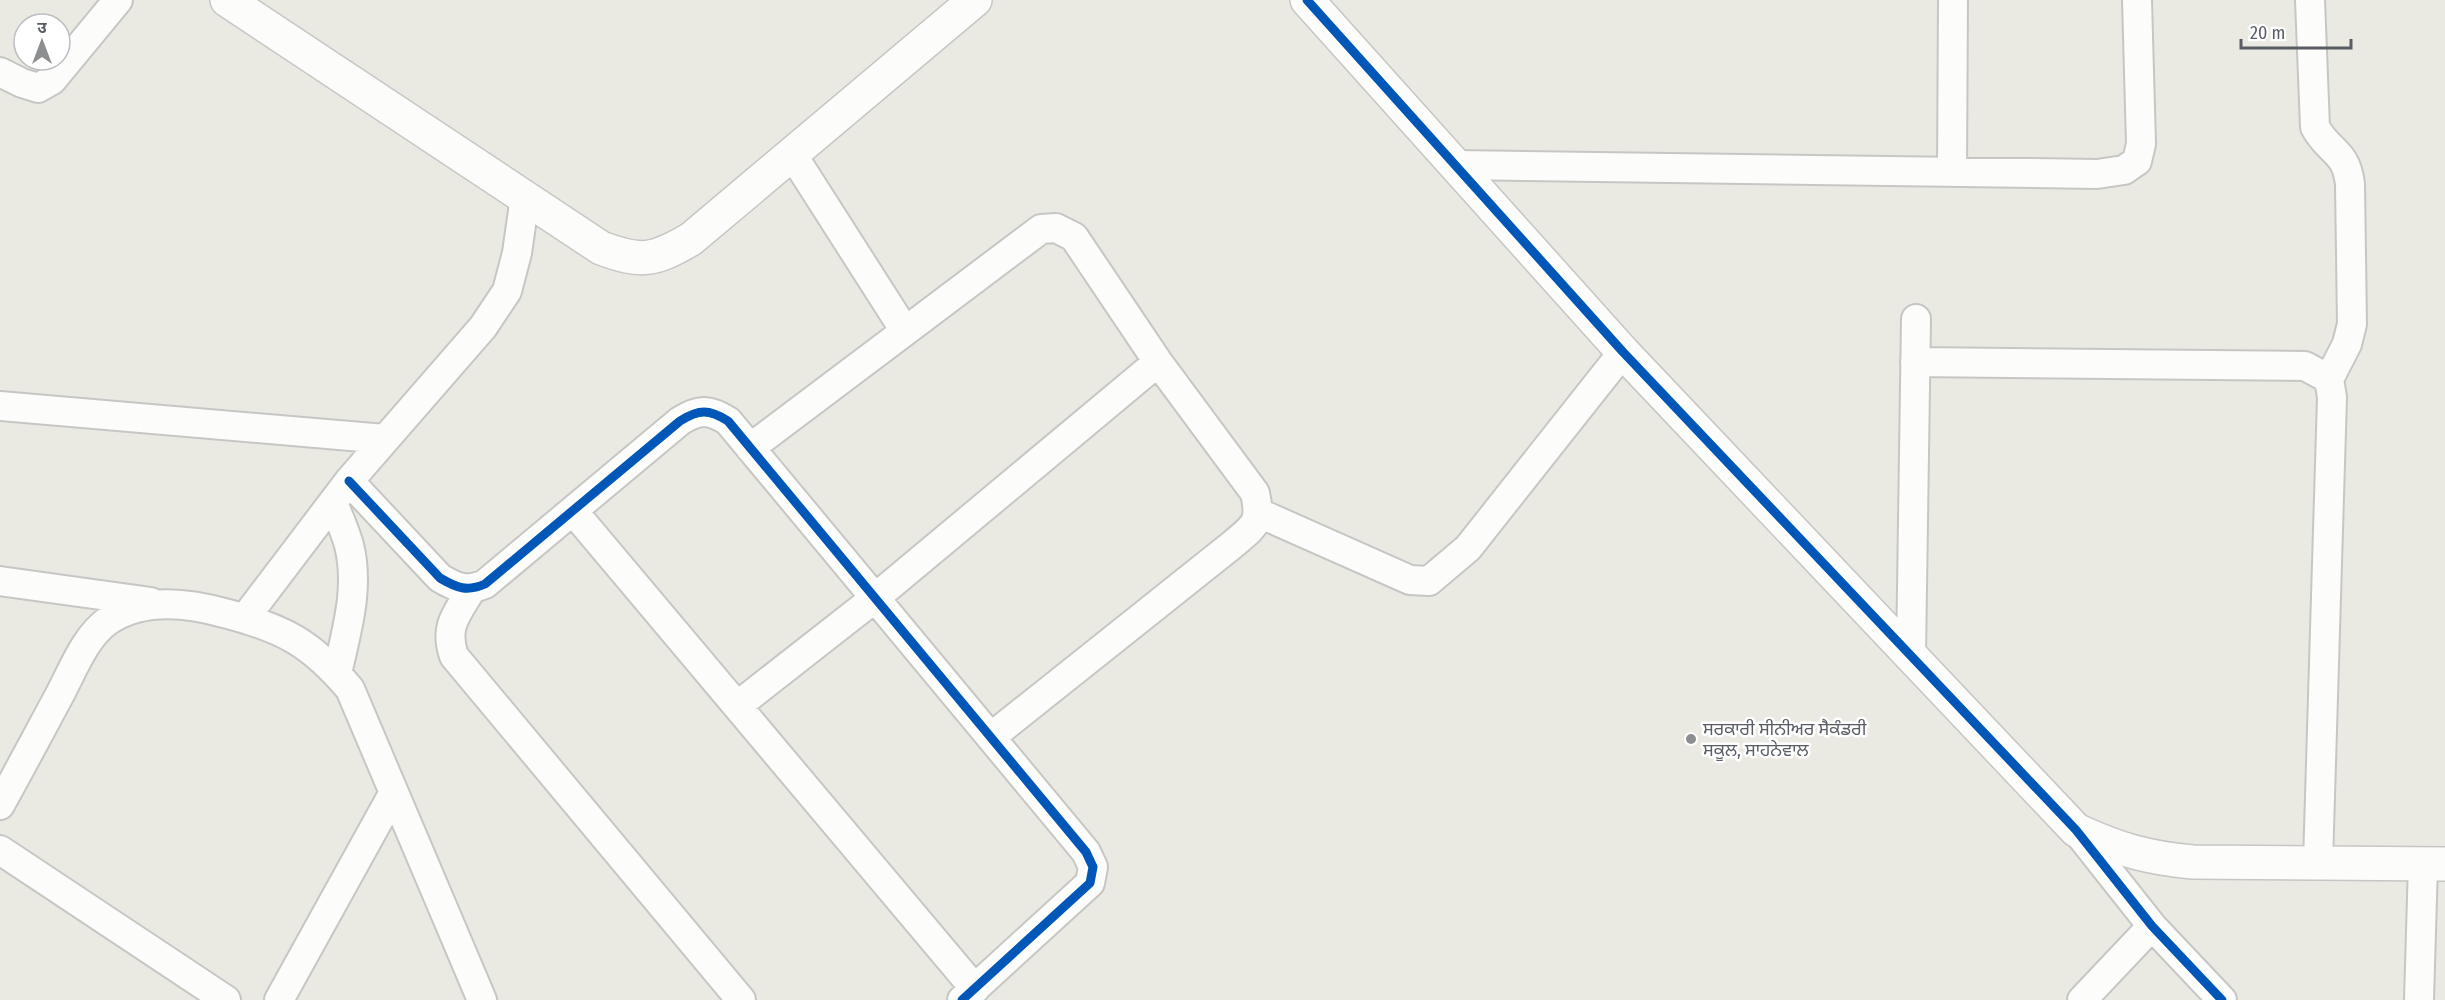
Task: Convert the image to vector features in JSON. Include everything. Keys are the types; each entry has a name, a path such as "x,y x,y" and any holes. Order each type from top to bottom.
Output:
{"street":[{"path":"0,72 38,88 52,80 118,0"},
{"path":"227,0 601,248 630,258 663,255 691,239 975,0"},
{"path":"1307,0 1623,352 2076,830 2151,926 2222,1000"},
{"path":"1952,171 1953,0"},
{"path":"1455,165 2097,174 2124,170 2138,161 2141,127 2137,0"},
{"path":"2310,0 2315,127 2321,138 2348,165 2352,324 2347,344 2329,379 2332,397 2318,863"},
{"path":"792,154 905,332"},
{"path":"245,618 341,491 483,327 507,291 517,253 525,197"},
{"path":"750,448 1041,230 1056,228 1074,237 1158,362 1255,493 1259,513 1254,526 1247,533 991,737"},
{"path":"1911,656 1916,319"},
{"path":"1259,513 1410,579 1429,581 1468,548 1623,352"},
{"path":"737,706 874,598 1158,362"},
{"path":"1915,362 2305,366 2329,379"},
{"path":"0,406 385,439"},
{"path":"341,491 440,578 455,587 471,590 485,584 573,511 696,411 714,412 728,421 1086,852 1093,867 1090,883 968,994 737,706 573,511"},
{"path":"337,674 353,599 349,544 341,491"},
{"path":"0,581 165,604 192,605 245,618 292,636 327,662 350,689 366,723 393,794 482,1000"},
{"path":"471,590 451,624 449,640 454,656 741,1000"},
{"path":"0,805 87,645 107,621 131,609 165,604"},
{"path":"279,1000 393,794"},
{"path":"2076,830 2117,849 2154,859 2434,864 2419,1000"},
{"path":"0,850 226,1000"},
{"path":"2082,1000 2151,926"}],"cycle path":[{"path":"1307,0 1623,352 2076,830 2152,926 2222,1000"},
{"path":"349,481 440,578 457,586 473,588 485,584 680,421 693,414 704,412 715,414 728,421 1086,852 1093,867 1090,883 962,1000"}],"place":[{"name":"ਸਰਕਾਰੀ ਸੀਨੀਅਰ ਸੈਕੰਡਰੀ ਸਕੂਲ, ਸਾਹਨੇਵਾਲ","path":"1691,739"}]}
